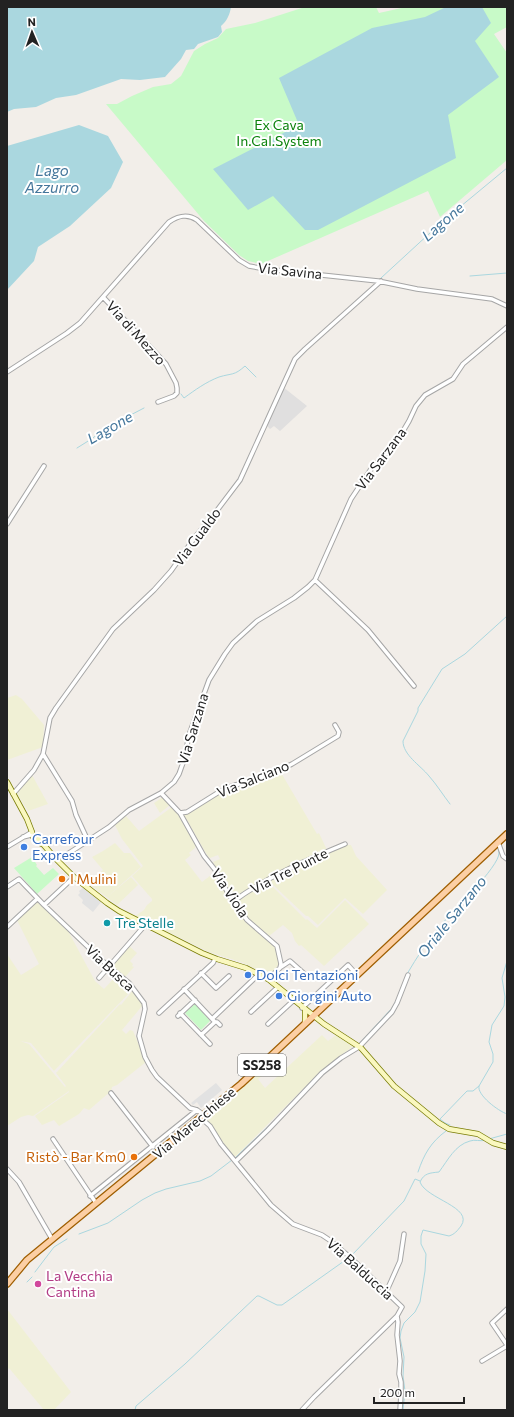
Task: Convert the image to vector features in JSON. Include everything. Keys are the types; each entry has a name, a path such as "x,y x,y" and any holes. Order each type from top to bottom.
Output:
{"main road":[{"path":"7,782 27,819 37,842 47,848 74,877 107,903 215,959 246,968 268,979 324,1024 359,1047 394,1086 439,1123 449,1128 478,1134 493,1143 507,1147"},
{"name":"Via Marecchiese","path":"7,1284 27,1260 241,1084 507,834"},
{"path":"304,1009 306,1024"}],"street":[{"name":"Via Savina","path":"7,372 80,323 169,222 184,216 193,217 197,220 239,260 249,266 381,281 492,299 507,306"},
{"name":"Via Gualdo","path":"13,794 34,770 43,754 50,718 56,708 113,629 154,590 171,571 195,537 240,480 295,359 381,281"},
{"name":"Via di Mezzo","path":"104,297 166,364 176,383 178,388 177,393 174,396 158,402"},
{"name":"Via Sarzana","path":"55,858 69,853 88,841 129,810 161,793 174,782 179,774 184,760 189,735 209,680 229,648 257,621 294,598 308,588 315,580 351,499 371,469 396,443 416,406 429,392 453,379 464,364 507,327"},
{"path":"7,524 44,466"},
{"path":"315,580 368,630 414,686"},
{"name":"Via Salciano","path":"180,812 187,812 219,792 232,786 263,777 292,764 338,736 339,732 335,725"},
{"path":"43,754 72,801 76,815 88,841"},
{"path":"161,793 180,812"},
{"name":"Via Viola","path":"180,812 204,856 216,871 229,895 247,920 277,946 281,958 280,968"},
{"path":"7,847 22,837 33,834"},
{"path":"498,842 503,856 507,859"},
{"name":"Via Tre Punte","path":"234,901 250,889 266,880 345,844"},
{"path":"44,905 74,877"},
{"name":"Via Busca","path":"8,885 19,879 37,899 108,966 129,983 144,1003 145,1013 139,1036 145,1057 152,1070 157,1077 190,1108 197,1110 203,1116"},
{"path":"7,927 37,899"},
{"path":"99,978 146,924"},
{"path":"159,1013 215,959"},
{"path":"268,979 290,961 307,976"},
{"path":"304,1009 348,965 357,975"},
{"path":"201,973 216,988 229,976"},
{"path":"200,1034 259,974"},
{"path":"236,1161 268,1130 307,1087 341,1058 359,1047 392,1012 408,975"},
{"path":"251,1012 278,987"},
{"path":"184,989 213,1020 220,1025"},
{"path":"195,1000 179,1015 210,1044"},
{"path":"268,1024 294,1000"},
{"path":"111,1093 153,1147"},
{"path":"90,1196 153,1147 197,1110"},
{"name":"Via Balduccia","path":"203,1116 221,1144 271,1205 293,1224 322,1235 331,1241 402,1307 397,1316 302,1410"},
{"path":"53,1139 96,1203"},
{"path":"7,1169 19,1182 52,1239"},
{"path":"384,1291 388,1288 400,1261 404,1234"},
{"path":"482,1361 507,1346 492,1323 507,1309"},
{"path":"397,1316 398,1322 396,1335 400,1361 400,1410"}],"shaded area":[{"path":"283,387 307,406 280,431 274,426 270,429 266,425"},
{"path":"83,888 101,902 93,912 82,903 83,900 78,895 80,893 79,891"},
{"path":"216,1083 222,1090 201,1108 197,1102 193,1105 191,1103"}],"green space":[{"name":"Ex Cava In.Cal.System","path":"305,7 376,7 379,13 406,7 507,7 507,27 494,34 507,53 507,160 440,217 428,191 261,264 248,261 239,255 204,221 106,104 117,104 153,87 171,84 181,76 194,51 218,38 226,29 255,23"},
{"path":"16,695 22,699 44,725 43,747 7,760 7,698"},
{"path":"280,771 317,834 319,833 327,850 236,898 233,898 213,862 220,859 218,855 210,858 207,855 184,815 219,793"},
{"path":"32,775 48,804 28,811 17,794"},
{"path":"163,797 170,805 160,813 154,803"},
{"path":"172,807 180,814 196,844 195,848 189,853 191,855 185,860 202,882 215,872 245,920 275,946 277,949 279,963 275,971 267,974 241,962 209,952 135,916 144,910 152,899 132,876 143,866 122,839 115,825 126,816 139,831"},
{"path":"115,843 124,853 130,853 141,867 107,897 131,877 138,885 117,905 88,883 103,870 92,857"},
{"path":"347,845 351,845 356,856 387,890 363,914 345,898 318,925 306,916 269,881"},
{"path":"32,857 37,865 36,866 44,875 53,868 59,874 37,894 14,868"},
{"path":"268,882 306,920 307,919 317,928 345,900 369,924 324,966 301,945 299,946 292,933 283,925 269,936 251,921 242,910 238,902 239,899"},
{"path":"37,902 67,929 95,981 104,989 117,975 133,989 54,1071 31,1043 20,1041 29,1044 65,1087 66,1086 56,1073 120,1004 121,1005 133,990 143,1005 122,1030 126,1034 130,1030 133,1031 146,1062 117,1085 112,1087 111,1091 89,1110 84,1108 79,1114 59,1126 54,1120 42,1125 35,1116 69,1091 33,1116 28,1115 21,1117 7,1126 7,954 21,975 39,964 17,920"},
{"path":"128,945 137,953 130,961 134,967 125,977 111,967"},
{"path":"195,1004 210,1021 201,1030 185,1013"},
{"path":"322,1035 328,1041 336,1035 354,1046 320,1072 236,1156 234,1156 206,1119 206,1115 265,1064 270,1070 258,1079 265,1088"},
{"path":"7,1309 71,1392 54,1410 44,1410 9,1368 7,1371"}],"water":[{"path":"7,7 231,7 228,17 221,26 222,32 218,37 198,44 194,49 186,50 181,59 165,77 140,80 121,79 76,95 56,98 36,107 14,109 7,112"},
{"path":"446,7 482,7 491,23 475,41 499,77 448,115 456,158 318,230 305,230 273,196 248,210 213,169 299,125 279,78 372,28 425,17"},
{"name":"Lago Azzurro","path":"79,125 108,136 123,162 111,188 70,226 38,247 34,261 7,290 7,146"}],"waterway":[{"name":"Lagone","path":"381,278 443,221 507,168"},
{"path":"470,276 507,273"},
{"name":"Lagone","path":"181,394 184,398 210,381 235,373 245,366 256,377"},
{"name":"Lagone","path":"77,448 93,438 102,430 144,408"},
{"name":"Oriale Sarzano","path":"450,804 432,779 406,751 403,741 418,711 418,708 442,669 465,654 507,616"},
{"name":"Oriale Sarzano","path":"407,974 436,931 484,879 497,860 499,853 498,847"},
{"path":"507,961 502,978 505,997 504,1006 492,1025 489,1042 493,1054 493,1062 479,1086 481,1094 499,1110 507,1114"},
{"name":"Oriale Sarzano","path":"401,988 406,977"},
{"name":"Oriale Sarzano","path":"359,1044 392,1008 397,999"},
{"name":"Oriale Sarzano","path":"236,1157 274,1121 316,1077"},
{"path":"450,1125 440,1119 467,1091 473,1091 479,1086"},
{"path":"418,1172 429,1149 446,1131"},
{"path":"489,1139 507,1134"},
{"path":"403,1410 405,1391 403,1376 404,1357 400,1338 404,1323 415,1312 420,1302 426,1254 421,1244 421,1236 423,1230 449,1236 456,1232 461,1226 463,1219 461,1214 455,1208 424,1188 420,1182 425,1175 439,1172 456,1149 460,1146 472,1140 486,1140"},
{"name":"Oriale Sarzano","path":"79,1234 108,1223 155,1193 200,1181 211,1176 232,1160"},
{"path":"352,1255 404,1201 415,1179 420,1181"},
{"name":"Oriale Sarzano","path":"35,1272 54,1247 67,1239"},
{"path":"135,1410 136,1406 185,1364 257,1296 277,1305 282,1305 347,1259"},
{"name":"Oriale Sarzano","path":"27,1282 32,1277"}],"place":[{"name":"Carrefour Express","path":"24,847"},
{"name":"I Mulini","path":"62,879"},
{"name":"Tre Stelle","path":"107,923"},
{"name":"Dolci Tentazioni","path":"248,975"},
{"name":"Giorgini Auto","path":"279,996"},
{"name":"Ristò - Bar Km0","path":"134,1157"},
{"name":"La Vecchia Cantina","path":"38,1284"}]}
